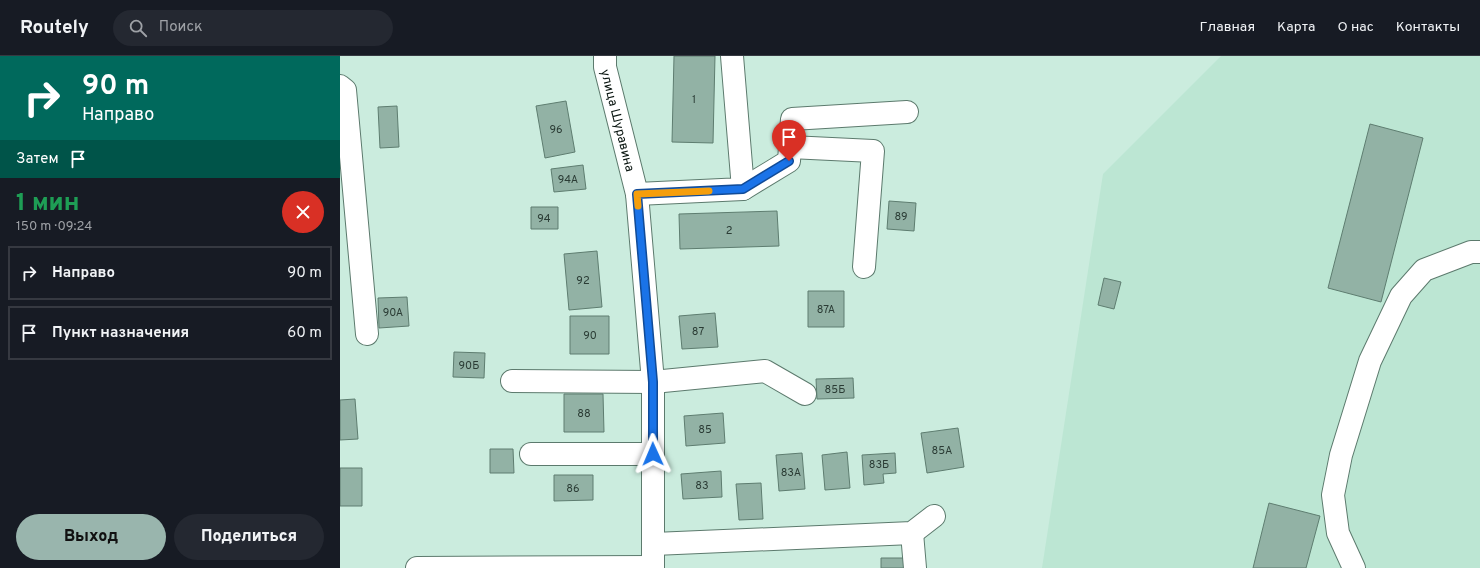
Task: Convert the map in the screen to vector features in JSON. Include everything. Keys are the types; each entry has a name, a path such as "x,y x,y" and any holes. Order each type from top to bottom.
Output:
{"street":[{"name":"улица Шуравина","path":"605,56 605,67 637,194 653,382 653,567"},
{"path":"732,56 743,189"},
{"path":"340,86 345,90 367,334"},
{"path":"637,194 743,189 789,161 792,119 908,112"},
{"path":"790,147 873,151 864,267"},
{"path":"1354,568 1338,533 1333,495 1341,455 1370,361 1401,296 1424,270 1471,252 1480,252"},
{"path":"512,381 653,382 765,371 805,394"},
{"path":"531,454 653,454"},
{"path":"654,544 912,532 934,516"},
{"path":"912,532 915,568"},
{"path":"417,568 653,567"}],"shaded area":[{"path":"1221,56 1480,56 1480,568 1042,568 1103,174"}],"building":[{"path":"674,56 715,56 713,143 672,142"},
{"path":"566,101 575,152 545,158 536,106"},
{"path":"397,106 399,147 380,148 378,107"},
{"path":"1370,124 1423,138 1381,302 1328,288"},
{"path":"583,165 586,189 554,192 551,169"},
{"path":"889,201 916,203 914,231 887,229"},
{"path":"531,207 558,207 558,229 531,229"},
{"path":"777,211 779,246 680,249 679,214"},
{"path":"597,251 602,307 569,310 564,254"},
{"path":"1104,278 1121,282 1114,309 1098,305"},
{"path":"808,291 844,291 844,327 808,327"},
{"path":"407,297 409,326 379,328 378,298"},
{"path":"715,313 718,347 682,349 679,316"},
{"path":"570,316 609,316 609,354 570,354"},
{"path":"454,352 485,353 484,378 453,377"},
{"path":"853,378 854,398 817,399 816,379"},
{"path":"564,394 603,394 604,432 564,432"},
{"path":"355,399 358,439 340,440 340,400"},
{"path":"723,413 725,443 686,446 684,416"},
{"path":"958,428 964,467 927,473 921,433"},
{"path":"490,449 513,449 514,473 490,473"},
{"path":"847,452 850,488 825,490 822,455"},
{"path":"802,453 805,489 779,491 776,455"},
{"path":"895,453 896,473 883,474 884,483 864,485 862,455"},
{"path":"340,468 362,468 362,506 340,506"},
{"path":"721,471 722,497 683,499 681,474"},
{"path":"554,475 593,475 593,500 554,501"},
{"path":"761,483 763,519 739,520 736,484"},
{"path":"1269,503 1320,516 1306,568 1253,568"},
{"path":"881,558 908,558 908,568 881,568"}],"slow traffic":[{"path":"638,206 637,194 709,191"}],"route":[{"path":"653,454 653,382 637,194 743,189 789,161"}]}
